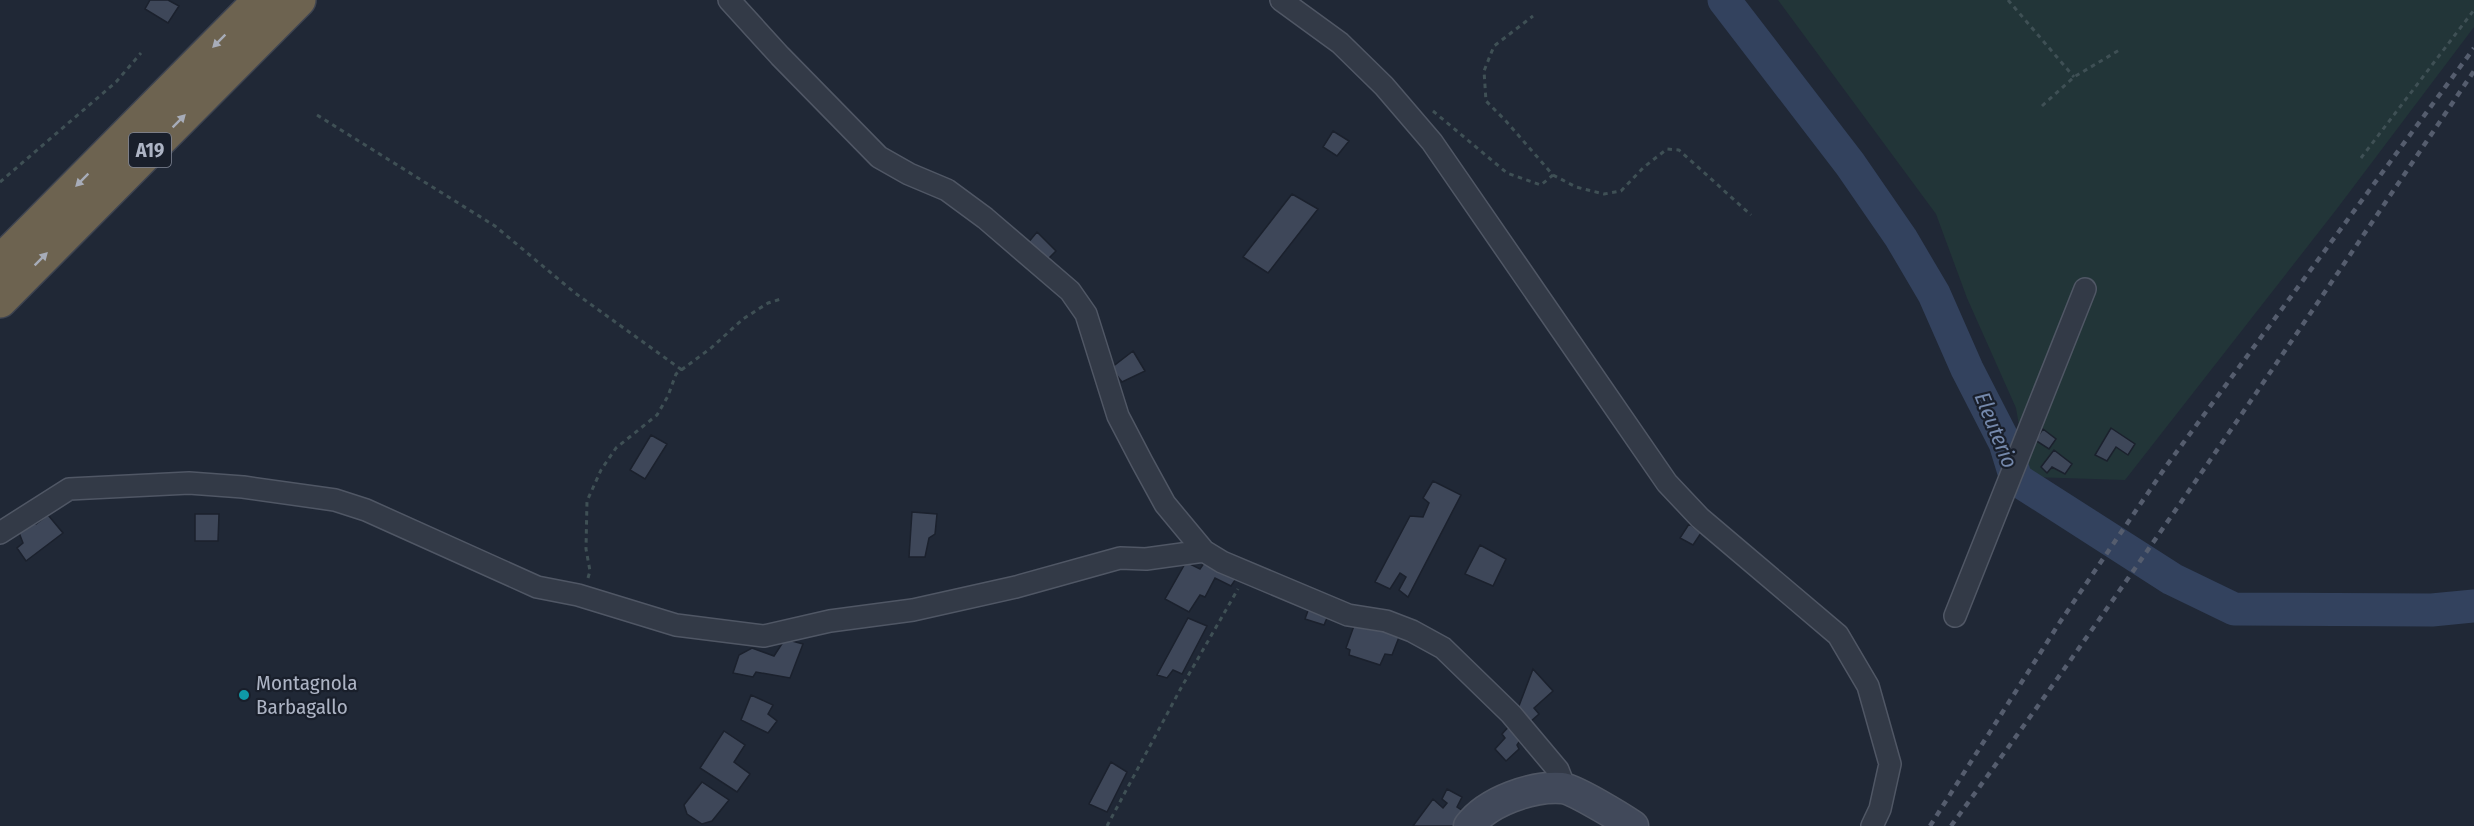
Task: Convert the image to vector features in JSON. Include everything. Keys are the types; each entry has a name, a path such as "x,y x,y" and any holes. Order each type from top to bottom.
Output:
{"highway":[{"name":"A19","path":"0,262 260,0"},
{"name":"A19","path":"0,301 299,0"}],"street":[{"path":"729,0 780,56 879,157 909,174 947,190 985,218 1070,291 1086,314 1118,416 1166,504 1204,551 1348,615 1395,624 1443,648 1511,714 1558,770 1564,788"},
{"path":"1281,0 1340,44 1384,86 1432,141 1667,483 1700,518 1838,635 1868,686 1890,764 1880,809 1872,826"},
{"path":"1955,616 2085,289"},
{"path":"0,533 69,489 189,483 243,487 335,500 410,528 537,587 584,597 676,625 764,636 830,621 913,610 1016,587 1120,558 1146,559 1204,551"},
{"path":"1469,826 1495,804 1533,790 1564,788 1633,826"}],"path":[{"path":"2008,0 2074,77"},
{"path":"2361,158 2474,10"},
{"path":"1533,16 1494,46 1484,71 1486,101 1552,175 1576,187 1604,194 1621,191 1644,166 1667,149 1679,150 1751,214"},
{"path":"2042,106 2074,77 2121,49"},
{"path":"0,182 117,82 141,53"},
{"path":"1430,108 1507,173 1541,185 1552,175"},
{"path":"317,115 495,226 575,294 682,370"},
{"path":"584,597 590,571 586,549 587,501 594,484 616,448 657,415 668,396 676,374 711,348 743,319 768,303 781,299"},
{"path":"1107,826 1180,688 1248,572"}],"green space":[{"path":"1778,0 2474,0 2474,27 2336,210 2125,480 2028,477 2016,408 1967,298 1936,214"}],"building":[{"path":"150,0 168,0 179,6 168,23 145,9"},
{"path":"1333,131 1349,141 1337,156 1323,147"},
{"path":"1292,194 1318,209 1268,273 1243,257"},
{"path":"1037,232 1056,251 1044,263 1027,244"},
{"path":"1133,351 1145,371 1122,382 1111,368"},
{"path":"2111,428 2135,444 2128,455 2116,447 2107,461 2095,455"},
{"path":"2043,429 2056,439 2049,449 2035,440"},
{"path":"651,435 667,444 645,479 630,470"},
{"path":"2054,450 2072,464 2065,474 2052,467 2047,473 2041,467"},
{"path":"1433,481 1461,495 1408,597 1399,590 1406,577 1400,573 1390,589 1375,582 1410,516 1423,517 1429,503 1423,498"},
{"path":"912,512 937,514 935,534 929,538 925,557 909,557"},
{"path":"195,514 219,514 218,541 195,541"},
{"path":"48,515 63,533 26,561 17,548 23,543 18,530 31,518 36,524"},
{"path":"1689,524 1701,533 1693,545 1680,538"},
{"path":"1480,545 1506,559 1493,586 1465,574"},
{"path":"1186,562 1200,569 1204,563 1240,573 1231,586 1215,578 1205,597 1200,595 1189,612 1165,599"},
{"path":"1311,602 1330,611 1324,625 1305,619"},
{"path":"1188,618 1207,626 1182,674 1173,670 1167,678 1157,675"},
{"path":"1355,623 1401,632 1392,655 1385,654 1380,665 1349,655 1350,650 1346,648"},
{"path":"785,639 803,644 790,678 756,672 753,677 733,673 739,655 752,648 774,656"},
{"path":"1533,669 1553,691 1534,708 1539,714 1530,722 1517,711"},
{"path":"751,695 773,705 768,714 777,721 768,733 741,720"},
{"path":"1511,724 1523,736 1517,745 1519,749 1506,761 1495,749 1505,738 1502,734"},
{"path":"724,731 745,745 734,762 750,774 737,792 700,768"},
{"path":"1111,762 1127,772 1107,812 1089,804"},
{"path":"702,782 729,800 712,821 702,824 687,814 684,805"},
{"path":"1447,789 1462,797 1457,807 1466,813 1457,826 1413,826 1433,799 1443,808 1447,803 1442,799"}],"waterway":[{"name":"Eleuterio","path":"1724,0 1850,164 1901,238 1934,294 1967,369 2005,443 2016,479 2172,579 2234,609 2432,610 2474,606"}],"railway":[{"path":"1930,826 2060,622 2167,465 2474,48"},
{"path":"1951,826 2151,546 2474,71"}],"place":[{"name":"Montagnola Barbagallo","path":"244,695"}]}
